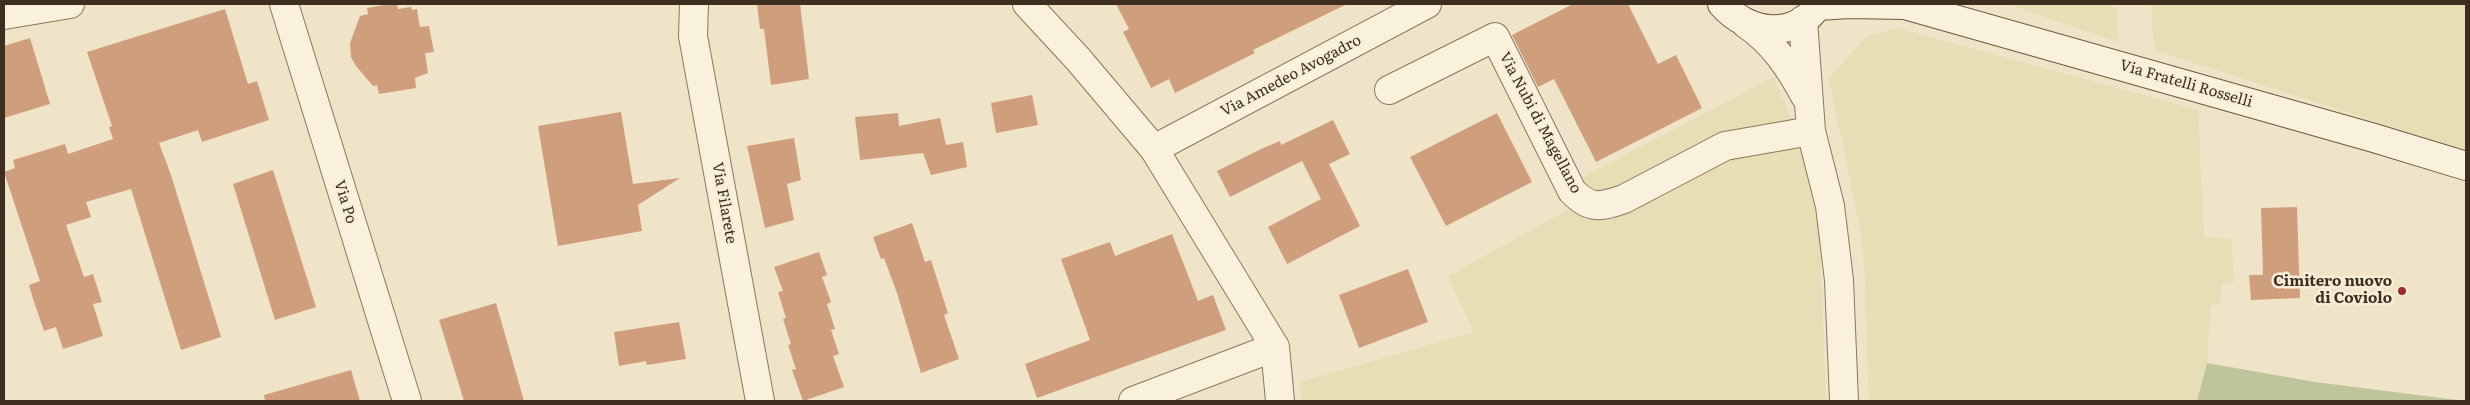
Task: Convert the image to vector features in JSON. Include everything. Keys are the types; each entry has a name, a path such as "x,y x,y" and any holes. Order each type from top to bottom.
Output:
{"street":[{"path":"4,15 70,4"},
{"name":"Via Po","path":"284,4 406,401"},
{"name":"Via Filarete","path":"694,4 693,36 760,401"},
{"path":"1027,4 1078,59 1154,149 1275,347 1280,401"},
{"name":"Via Amedeo Avogadro","path":"1154,149 1427,4"},
{"name":"Via Fratelli Rosselli","path":"1722,4 1732,15 1746,24 1760,29 1775,30 1790,27 1813,10 1850,4 1904,4 2466,166"},
{"path":"1813,10 1811,131 1830,206 1839,280 1844,401"},
{"path":"1746,24 1762,35 1789,66 1810,104"},
{"name":"Via Nubi di Magellano","path":"1389,90 1495,37 1572,191 1582,202 1593,206 1609,205 1624,199 1725,146 1811,131"},
{"path":"1133,401 1275,347"}],"shaded area":[{"path":"2008,4 2104,4 2117,8 2118,42"},
{"path":"2151,4 2466,4 2466,151 2154,50"},
{"path":"1897,28 2198,110 2204,237 2232,239 2234,282 2221,284 2220,304 2211,305 2207,363 2197,401 1869,401 1865,277 1861,235 1829,78 1866,37"},
{"path":"1774,77 1797,134 1819,215 1826,401 1302,401 1300,382 1474,332 1448,276 1582,202 1569,184"}],"green space":[{"path":"2207,363 2315,382 2465,401 2197,401"}],"building":[{"path":"397,4 398,9 411,7 412,10 417,9 420,27 429,26 434,52 425,53 428,73 415,78 416,88 379,94 377,85 373,86 356,66 351,57 350,43 360,16 368,14 367,8"},
{"path":"757,4 800,4 809,79 771,85 764,29 760,29"},
{"path":"1116,4 1347,4 1253,50 1255,53 1175,93 1169,79 1151,88 1123,32 1129,29"},
{"path":"1573,4 1628,4 1658,64 1676,55 1702,108 1596,162 1554,79 1538,87 1512,35"},
{"path":"225,9 248,84 257,81 269,120 202,142 198,130 159,143 171,175 221,337 181,350 131,189 86,202 91,217 66,225 84,277 93,274 102,302 93,304 103,336 63,349 56,327 44,331 33,299 29,285 40,281 4,172 15,168 13,160 65,144 68,154 113,139 109,127 112,126 87,52"},
{"path":"30,38 50,104 4,118 4,46"},
{"path":"1032,95 1038,125 996,133 991,103"},
{"path":"621,112 633,184 680,178 638,205 642,231 558,246 538,126"},
{"path":"898,113 899,126 940,118 946,145 963,142 967,167 931,175 923,153 860,160 855,117"},
{"path":"1497,113 1532,182 1446,226 1410,157"},
{"path":"1333,120 1350,154 1329,164 1360,226 1287,264 1268,227 1321,199 1302,161 1230,197 1217,171 1263,148 1280,141 1281,145"},
{"path":"794,138 801,180 787,184 794,220 765,228 747,146"},
{"path":"273,170 316,307 275,320 233,184"},
{"path":"2297,207 2300,298 2251,300 2249,275 2263,275 2261,208"},
{"path":"912,223 925,262 931,260 948,313 944,315 959,359 921,373 897,293 884,258 881,259 873,237"},
{"path":"1172,234 1198,301 1213,295 1226,330 1037,398 1025,364 1090,340 1061,259 1110,242 1115,256"},
{"path":"819,252 827,275 822,277 831,302 827,304 835,329 831,330 839,354 833,356 844,387 803,401 792,370 796,369 788,345 791,344 783,319 786,318 778,292 783,291 774,267"},
{"path":"1408,269 1428,322 1359,348 1339,295"},
{"path":"496,303 524,401 464,401 439,320"},
{"path":"679,322 686,359 647,365 646,361 619,366 614,332"},
{"path":"351,370 360,401 265,401 264,395"}],"place":[{"name":"Cimitero nuovo di Coviolo","path":"2402,291"}]}
